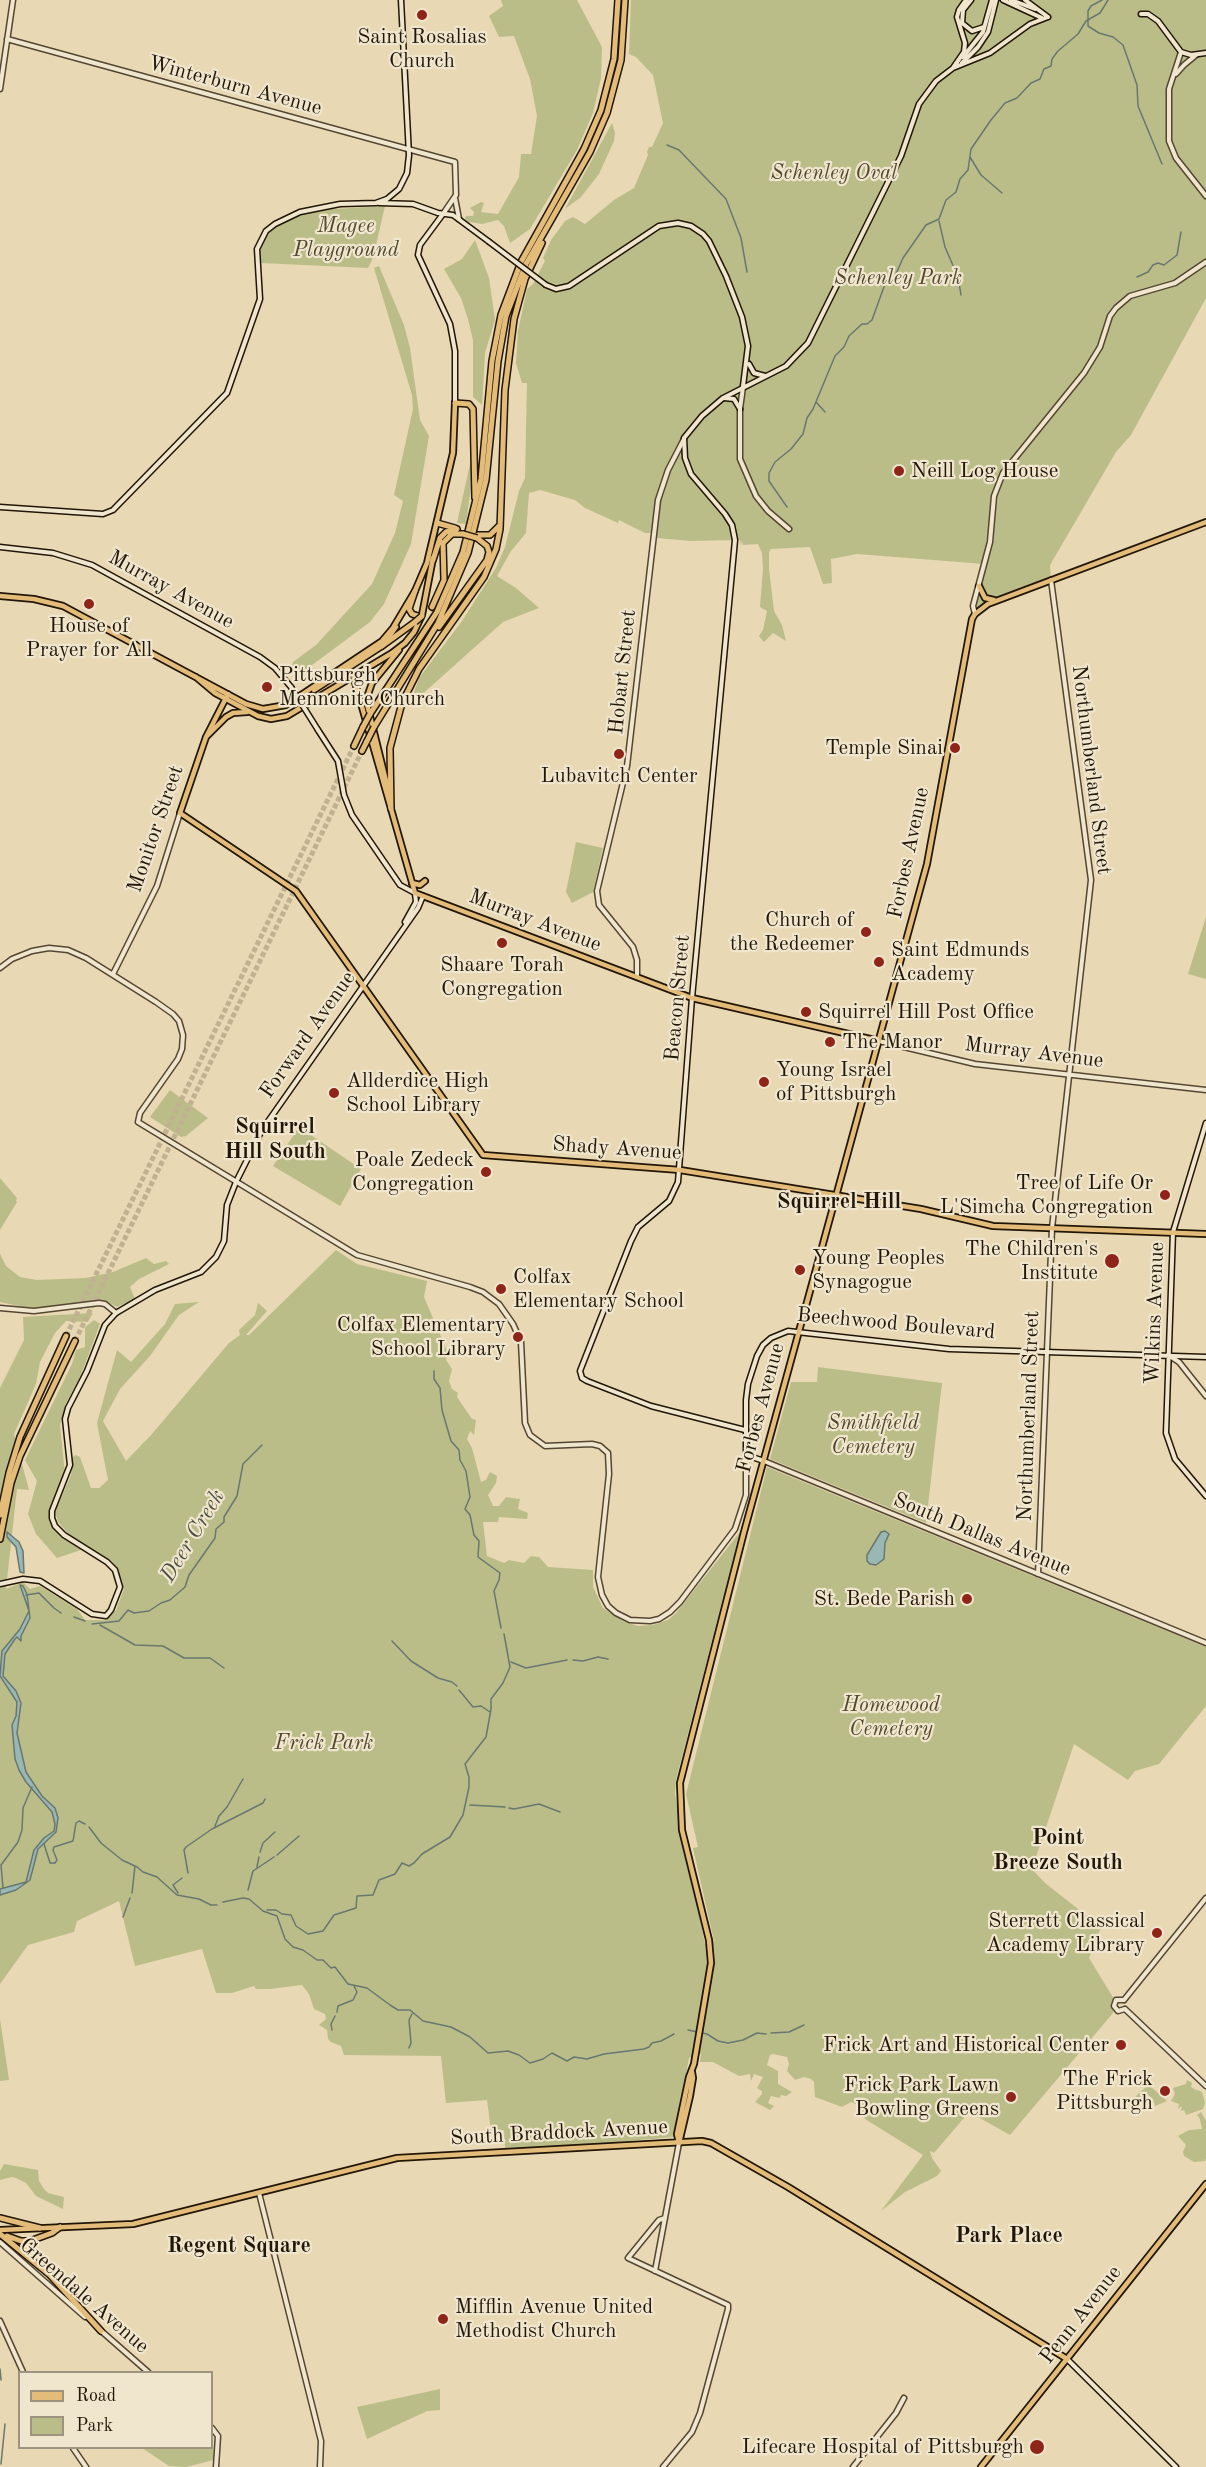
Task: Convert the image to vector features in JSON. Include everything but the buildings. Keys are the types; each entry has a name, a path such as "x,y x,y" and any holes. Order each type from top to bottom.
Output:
{"highway":[{"path":"426,645 459,577 479,517 488,467 499,352 509,307 526,264 594,142 610,103 619,71 618,0"},
{"path":"354,746 370,714 433,618 454,575 473,516 482,466 493,352 504,305 521,262 589,139 607,90 620,38 625,0"},
{"path":"392,809 390,755 393,733 402,703 419,669 487,572 496,549 500,521 505,390 516,311 528,271 564,197"},
{"path":"456,403 469,404 473,412 473,516"},
{"path":"437,523 477,536 492,534 500,521"},
{"path":"433,560 440,538 446,532 457,529"},
{"path":"432,607 444,580 443,543 452,534 464,532"},
{"path":"362,751 374,727 426,645 488,560 488,548 477,536"},
{"path":"382,646 432,607 454,575"},
{"path":"415,591 409,609 418,618"},
{"path":"0,1539 12,1461 23,1427 66,1336"},
{"path":"0,1515 23,1447 75,1341"},
{"path":"0,2218 40,2228"},
{"path":"1,2234 17,2240 30,2241 52,2233 60,2227"},
{"path":"1,2234 58,2284 101,2331"}],"main road":[{"path":"296,700 379,643 390,631 415,591 427,563 455,443 456,403"},
{"path":"975,614 996,601 1206,522"},
{"path":"392,809 366,700 372,683 405,643 422,615 433,560 437,523"},
{"path":"979,585 985,598 996,601"},
{"path":"0,596 34,599 63,606 195,676 250,712 267,719 284,717 388,656 405,643"},
{"path":"214,693 263,709 280,707 296,700 382,646 393,634 402,611"},
{"name":"Forbes Avenue","path":"679,2143 693,2078 692,2072 707,1992 711,1952 682,1830 680,1783 764,1461 927,864 970,626 975,614"},
{"path":"351,667 415,893"},
{"path":"195,676 221,702 219,712 226,717"},
{"name":"Monitor Street","path":"180,813 206,737 227,696"},
{"path":"206,737 233,713 250,712"},
{"name":"Shady Avenue","path":"180,813 296,891 483,1155 680,1170 921,1209 993,1226 1206,1234"},
{"path":"412,883 419,885 425,881"},
{"name":"Murray Avenue","path":"415,893 422,899 692,998 879,1041"},
{"name":"Forbes Avenue","path":"679,2143 677,2134 692,2072"},
{"path":"682,2134 695,2142"},
{"name":"South Braddock Avenue","path":"1,2234 40,2228 133,2224 397,2158 711,2143 788,2187 1067,2359"},
{"name":"Penn Avenue","path":"981,2467 1206,2184"}],"street":[{"path":"0,89 13,0"},
{"path":"376,203 387,199 399,189 407,173 408,149 401,0"},
{"path":"958,64 965,48 958,14 966,0"},
{"path":"971,0 963,10 962,23 968,29 975,31 986,24"},
{"path":"1003,0 1043,18"},
{"path":"1011,0 1035,9"},
{"path":"958,64 990,53 1030,24 1048,17 1025,0"},
{"path":"958,64 973,53 983,39 990,24 994,2"},
{"path":"958,64 976,43 994,2"},
{"path":"1030,24 1035,9"},
{"path":"1141,14 1153,16 1181,52 1191,55 1206,53"},
{"name":"Winterburn Avenue","path":"7,39 455,162 455,197"},
{"path":"1181,52 1172,80 1168,103 1170,146 1176,158 1206,196"},
{"path":"1172,80 1184,64 1198,54"},
{"name":"Hobart Street","path":"637,978 637,960 633,946 600,905 597,891 627,765 658,500 668,470 684,438 702,416 723,398 743,386 786,366 808,344 901,156 919,104 936,81 958,64"},
{"path":"399,189 400,199"},
{"path":"455,197 420,245 418,255 452,330 455,351 456,403"},
{"path":"455,197 459,219"},
{"path":"0,507 103,514 113,510 226,393 260,299 257,249 266,231 286,218 317,207 400,199 459,219 546,285 559,289 581,278 659,226 674,223 687,224 706,238 726,275 745,327 747,360 740,409 740,459 746,477 762,504 789,530"},
{"path":"975,614 973,606 990,542 994,496 1000,478 1021,449 1084,374 1101,347 1110,316 1116,308 1130,296 1175,283 1206,262"},
{"path":"747,360 753,371 768,376"},
{"path":"723,398 734,399 740,409"},
{"name":"Beacon Street","path":"684,438 685,458 691,474 726,513 732,525 735,540 692,998 680,1170 674,1195 638,1227 631,1241 581,1367 580,1375 587,1381 651,1406 745,1430"},
{"name":"Murray Avenue","path":"0,547 66,555 92,565 260,657 275,668 291,687 338,761 352,815 400,885 415,893"},
{"name":"Northumberland Street","path":"1038,1574 1052,1228 1092,880 1051,580"},
{"name":"Monitor Street","path":"113,974 157,886 180,813"},
{"path":"415,893 416,902"},
{"name":"Forward Avenue","path":"403,926 416,902 422,899"},
{"name":"Forward Avenue","path":"0,1584 22,1580 40,1581 100,1617 106,1616 116,1602 120,1587 118,1574 107,1562 64,1535 55,1526 51,1515 70,1465 65,1419 68,1408 87,1371 105,1325 116,1313 155,1290 194,1275 210,1265 222,1249 227,1205 262,1130 422,899"},
{"name":"Beechwood Boulevard","path":"0,968 12,958 25,952 54,948 79,954 173,1014 179,1021 183,1035 181,1053 140,1113 138,1122 357,1255 470,1287 483,1292 499,1304 513,1324 521,1342 525,1423 530,1435 546,1446 592,1444 600,1446 608,1453 609,1474 598,1577 602,1595 608,1606 630,1620 650,1621 659,1619 670,1612 735,1528 746,1495 746,1400 757,1356 771,1338 788,1331 799,1331 950,1349 1206,1357"},
{"name":"Murray Avenue","path":"879,1041 975,1064 1206,1090"},
{"name":"Wilkins Avenue","path":"1206,1123 1173,1232 1166,1437 1175,1460 1206,1496"},
{"path":"0,1308 33,1311 99,1303 105,1304 116,1313"},
{"path":"1168,1355 1179,1362 1206,1396"},
{"name":"South Dallas Avenue","path":"746,1455 1206,1643"},
{"path":"1124,2000 1206,1898"},
{"path":"1124,2000 1116,2000 1114,2006 1118,2011 1125,2009"},
{"path":"1124,2000 1125,2009"},
{"path":"1125,2009 1206,2086"},
{"name":"Forbes Avenue","path":"656,2271 679,2143"},
{"path":"259,2193 321,2441 320,2467"},
{"path":"663,2467 692,2432 700,2413 728,2305 627,2258 659,2220 665,2218"},
{"name":"Greendale Avenue","path":"0,2242 146,2371"},
{"path":"1,2324 22,2371"},
{"path":"1067,2359 1176,2467"},
{"path":"853,2467 896,2413 904,2398"},
{"path":"213,2430 218,2438 216,2467"},
{"path":"74,2449 86,2467"}],"green space":[{"path":"501,0 577,0 602,47 601,78 593,113 577,150 530,229 510,243 504,226 498,220 482,224 464,221 466,216 473,216 474,212 470,208 481,202 484,203 481,212 498,214 519,177 521,154 531,154 537,116 530,79 514,36 499,37 489,16 503,6"},
{"name":"Schenley Park","path":"631,0 1206,0 1206,298 1131,435 1116,452 1050,565 1051,580 988,604 975,614 973,608 984,564 857,554 831,559 832,583 823,584 810,547 771,549 769,569 774,611 782,625 786,641 773,633 764,642 759,636 763,630 767,611 760,607 763,569 762,553 758,544 743,545 742,541 741,546 740,540 691,541 657,538 656,533 645,533 619,520 618,523 585,508 575,500 540,490 529,493 526,533 511,551 497,576 516,588 539,608 503,622 409,706 419,678 462,621 496,568 505,547 519,491 525,478 527,383 522,383 516,363 518,331 527,289 533,284 545,261 543,258 551,240 565,221 573,217 585,224 614,200 634,188 648,155 649,147 652,147 663,123 653,75 636,57 629,54"},
{"path":"612,123 615,133 614,141 599,174 581,197 565,209"},
{"name":"Magee Playground","path":"385,206 373,258 368,268 261,263 259,256 262,241 271,230 298,215 317,210"},
{"path":"475,240 489,278 495,320 485,353 482,405 473,397 473,340 468,319 461,298 444,269 462,259"},
{"path":"379,266 404,325 410,348 420,420 429,436 411,544 384,604 370,622 296,677 291,671 293,662 316,645 372,584 395,533 403,501 394,495 413,409 412,395 374,268"},
{"path":"470,452 473,472 466,524 457,523 470,464"},
{"path":"576,842 603,848 593,892 572,903 566,892"},
{"path":"1206,917 1206,979 1188,974"},
{"path":"170,1090 208,1118 186,1136 181,1137 150,1117"},
{"path":"299,1127 361,1169 340,1206 273,1166"},
{"path":"0,1178 17,1198 17,1202 0,1230"},
{"name":"Frick Park","path":"336,1250 357,1264 427,1281 424,1297 448,1353 446,1360 452,1369 449,1381 472,1419 476,1420 474,1435 470,1431 467,1439 472,1448 481,1482 486,1480 490,1472 497,1476 496,1483 488,1495 493,1506 499,1506 506,1497 520,1499 518,1509 528,1513 527,1519 499,1517 498,1522 483,1522 487,1556 504,1563 509,1560 524,1563 531,1556 539,1557 548,1567 593,1570 593,1587 603,1608 625,1622 638,1626 653,1625 668,1620 676,1613 740,1532 676,1780 675,1794 705,1944 714,1941 693,1848 698,1847 686,1794 767,1467 1206,1647 1206,1706 1159,1764 1135,1771 1128,1780 1074,1744 1032,1869 1045,1883 1101,1927 1089,1958 1114,1999 1113,2013 1010,2135 969,2112 934,2153 930,2151 941,2171 937,2176 905,2192 881,2211 923,2155 865,2119 858,2105 851,2102 842,2107 815,2097 814,2082 811,2079 804,2077 795,2080 787,2071 789,2064 787,2057 770,2055 767,2065 778,2071 778,2084 792,2092 786,2096 781,2095 780,2098 771,2096 768,2103 774,2106 770,2110 755,2102 762,2094 762,2091 757,2088 763,2077 754,2074 751,2081 750,2074 739,2076 713,2062 700,2062 701,2054 689,2058 674,2137 505,2148 504,2130 491,2131 487,2100 446,2103 441,2056 344,2055 341,2046 331,2042 328,2039 327,2030 319,2025 326,2019 325,2014 314,2009 309,1994 302,1985 270,1989 256,1989 254,1986 232,1993 216,1993 202,1949 135,1966 119,1901 77,1921 74,1932 28,1945 0,1984 0,1388 24,1340 23,1317 93,1313 88,1322 66,1321 55,1333 40,1362 36,1384 14,1434 29,1490 17,1489 6,1589 23,1582 30,1589 40,1586 77,1609 85,1620 106,1620 116,1610 124,1589 118,1569 112,1561 74,1540 58,1522 55,1512 71,1475 73,1457 76,1455 80,1457 91,1488 99,1488 108,1480 97,1423 117,1350 131,1362 165,1324 175,1304 199,1302 179,1315 150,1356 120,1389 103,1421 126,1461 152,1434 229,1343 240,1335 239,1330 255,1315 258,1303 267,1311 246,1335 249,1335"},
{"path":"0,1254 6,1266 20,1277 37,1280 86,1278 113,1272 146,1258 154,1264 166,1261 169,1264 139,1279 130,1287 135,1299 117,1307 108,1302 88,1301 33,1309 0,1302"},
{"path":"94,1320 100,1324 81,1375 66,1403 60,1425 65,1474 49,1512 52,1527 64,1539 81,1550 57,1558 36,1534 28,1514 37,1481 25,1460 72,1364 76,1350 85,1347 85,1327"},
{"name":"Smithfield Cemetery","path":"818,1367 942,1383 926,1523 770,1459 791,1382 817,1382"},
{"path":"0,2019 9,2080 0,2081"},
{"path":"1187,2080 1192,2083 1191,2087 1202,2092 1205,2103 1203,2109 1186,2115 1184,2110 1181,2111 1182,2106 1178,2109 1179,2104 1171,2101 1175,2094 1173,2088 1186,2084"},
{"path":"1147,2086 1167,2101 1155,2106 1153,2099 1147,2094 1141,2100 1145,2108 1135,2097"},
{"path":"1201,2112 1206,2121 1206,2158 1205,2161 1194,2162 1184,2156 1186,2145 1178,2136 1189,2130 1202,2129 1197,2115"},
{"path":"4,2164 38,2170 39,2181 44,2189 48,2193 64,2197 63,2209 36,2196 26,2183 16,2178 0,2180 0,2171"},
{"path":"440,2389 440,2410 427,2411 367,2439 357,2407"},
{"path":"144,2449 214,2450 214,2460 186,2467 169,2466"}],"water":[{"path":"885,1531 889,1534 885,1543 884,1559 876,1565 870,1564 867,1561 867,1555 881,1532"},
{"path":"7,1532 19,1542 23,1551 24,1573 20,1572 16,1547 7,1537"},
{"path":"20,1585 27,1594 30,1618 21,1636 21,1641 17,1637 5,1654 3,1676 16,1691 21,1703 17,1733 26,1772 42,1796 55,1808 58,1818 56,1832 38,1849 30,1880 16,1890 0,1895 0,1889 26,1882 34,1850 44,1838 54,1831 55,1824 52,1812 26,1782 19,1770 15,1759 12,1725 16,1716 17,1702 0,1676 2,1651 20,1629 29,1611"}],"waterway":[{"path":"1102,0 1091,6 1088,11 1088,26 1099,33 1113,37 1123,45 1137,85 1138,106 1162,164"},
{"path":"787,507 769,481 769,473 775,462 791,449 803,434 807,418 835,356 844,347 849,336 862,324 867,324 872,320 885,284 895,276 903,258 926,225 939,219 946,200 956,192 960,179 968,170 971,149 991,120 1005,103 1017,98 1031,83 1040,79 1044,69 1051,66 1052,59 1058,51 1078,34 1086,21 1100,13 1108,0"},
{"path":"667,145 679,150 726,199 741,238 747,272"},
{"path":"970,157 981,175 1002,193"},
{"path":"939,221 945,247 958,277 961,295"},
{"path":"1137,277 1148,272 1153,265 1158,263 1164,265 1177,255 1181,232"},
{"path":"816,402 825,412"},
{"path":"434,1371 434,1379 440,1388 442,1410 451,1441 459,1450 460,1460 466,1471 470,1497 465,1509 470,1515 474,1535 479,1541 478,1557 500,1573 494,1591 501,1628"},
{"name":"Deer Creek","path":"92,1624 119,1621 128,1610 134,1613 149,1611 170,1600 185,1587 189,1575 215,1538 216,1529 224,1522 224,1517 237,1496 243,1464 262,1445"},
{"name":"Deer Creek","path":"26,1595 39,1593 61,1613"},
{"name":"Deer Creek","path":"74,1617 85,1621"},
{"path":"100,1625 135,1645 163,1646 184,1658 210,1658 224,1668"},
{"path":"267,1910 276,1910 282,1914 291,1915 296,1926 308,1934 323,1931 334,1915 356,1908 357,1896 373,1895 379,1880 395,1874 402,1863 409,1866 414,1863 422,1854 450,1837 463,1815 469,1787 465,1764 486,1737 491,1699 503,1683 510,1667 504,1634"},
{"path":"392,1641 411,1661 438,1678 457,1686"},
{"path":"573,1660 583,1661 598,1657 608,1659"},
{"path":"511,1662 526,1668 567,1660"},
{"path":"459,1690 473,1707 481,1706 490,1712"},
{"path":"215,1826 243,1779"},
{"path":"3,1888 1,1865 18,1842 22,1830 23,1808 32,1787"},
{"path":"188,1873 184,1850 186,1847 212,1829 263,1803 265,1799"},
{"path":"509,1808 539,1804 560,1812"},
{"path":"470,1805 505,1807"},
{"path":"44,1844 50,1863 55,1863 57,1860 54,1847 73,1841 76,1823 79,1821 85,1824"},
{"path":"89,1827 101,1843 122,1860 157,1877 177,1895 217,1905"},
{"path":"260,1852 263,1843 275,1832"},
{"path":"277,1855 299,1836"},
{"path":"257,1867 259,1857"},
{"path":"248,1890 253,1871 274,1857"},
{"path":"132,1893 135,1866"},
{"path":"178,1893 173,1885 182,1878"},
{"path":"123,1917 130,1898"},
{"path":"223,1902 249,1899 263,1911 277,1916 285,1939 293,1947 303,1950 317,1960 323,1960 331,1968 335,1967 348,1984 367,1988 398,2010 410,2010 423,2021 451,2027 470,2037 488,2053 508,2051 530,2063 552,2053 567,2061 574,2057 587,2059 604,2054 644,2049 674,2034"},
{"path":"337,2012 338,2006 353,2000 357,1992 354,1986"},
{"path":"409,2048 411,2043 409,2020 412,2014"},
{"path":"332,2030 331,2024 335,2016"},
{"path":"771,2033 789,2032 804,2025"},
{"path":"688,2030 707,2034 718,2041 728,2043 743,2040 757,2033 766,2034"},
{"path":"0,2369 1,2380"},
{"path":"1,2464 5,2424"}],"tunnel":[{"path":"66,1336 354,746"},
{"path":"75,1341 362,751"}],"place":[{"name":"Saint Rosalias Church","path":"422,15"},
{"name":"Neill Log House","path":"899,471"},
{"name":"House of Prayer for All","path":"89,604"},
{"name":"Pittsburgh Mennonite Church","path":"267,687"},
{"name":"Temple Sinai","path":"955,748"},
{"name":"Lubavitch Center","path":"619,754"},
{"name":"Church of the Redeemer","path":"866,932"},
{"name":"Shaare Torah Congregation","path":"502,943"},
{"name":"Saint Edmunds Academy","path":"879,962"},
{"name":"Squirrel Hill Post Office","path":"806,1012"},
{"name":"The Manor","path":"830,1042"},
{"name":"Young Israel of Pittsburgh","path":"764,1082"},
{"name":"Allderdice High School Library","path":"334,1093"},
{"name":"Poale Zedeck Congregation","path":"486,1172"},
{"name":"Tree of Life Or L'Simcha Congregation","path":"1165,1195"},
{"name":"The Children's Institute","path":"1112,1261"},
{"name":"Young Peoples Synagogue","path":"800,1270"},
{"name":"Colfax Elementary School","path":"501,1289"},
{"name":"Colfax Elementary School Library","path":"518,1337"},
{"name":"St. Bede Parish","path":"967,1599"},
{"name":"Sterrett Classical Academy Library","path":"1157,1933"},
{"name":"Frick Art and Historical Center","path":"1121,2045"},
{"name":"The Frick Pittsburgh","path":"1165,2091"},
{"name":"Frick Park Lawn Bowling Greens","path":"1011,2097"},
{"name":"Mifflin Avenue United Methodist Church","path":"443,2319"},
{"name":"Lifecare Hospital of Pittsburgh","path":"1037,2447"}],"district":[{"name":"Squirrel Hill South","path":"275,1140"},
{"name":"Squirrel Hill","path":"839,1202"},
{"name":"Point Breeze South","path":"1058,1850"},
{"name":"Park Place","path":"1009,2236"},
{"name":"Regent Square","path":"239,2246"}],"park label":[{"name":"Schenley Oval","path":"834,173"},
{"name":"Homewood Cemetery","path":"891,1717"}]}
